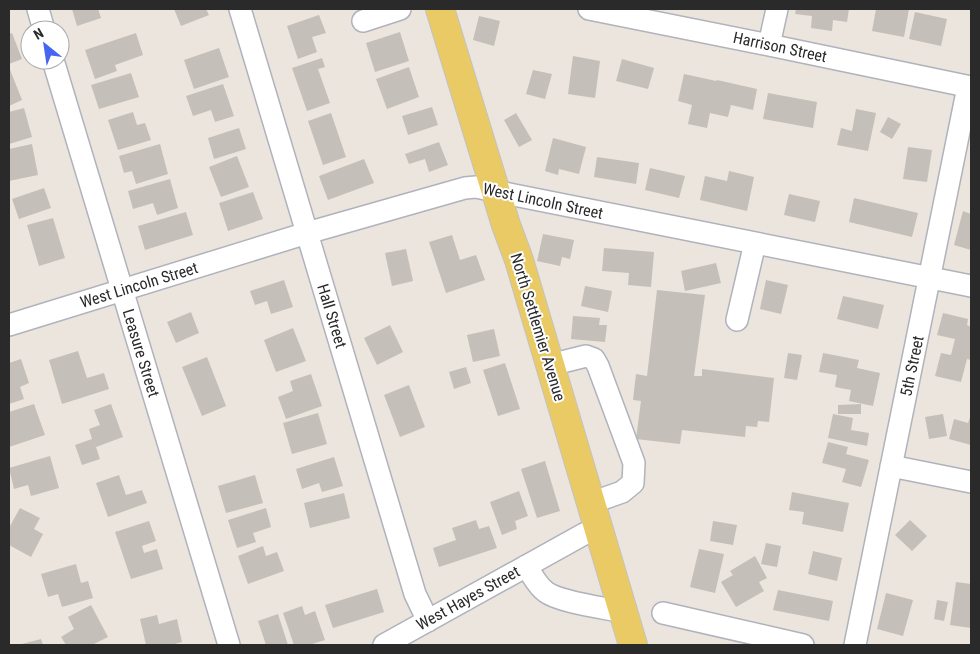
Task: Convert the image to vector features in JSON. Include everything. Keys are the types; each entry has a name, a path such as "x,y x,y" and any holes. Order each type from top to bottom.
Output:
{"main road":[{"name":"North Settlemier Avenue","path":"440,9 495,192 519,260 633,645"}],"street":[{"name":"Hall Street","path":"240,9 415,594 428,621"},
{"path":"363,21 400,9"},
{"name":"Harrison Street","path":"589,9 970,87"},
{"path":"769,45 777,9"},
{"name":"Leasure Street","path":"56,70 229,645"},
{"name":"5th Street","path":"855,645 970,87"},
{"name":"West Lincoln Street","path":"9,325 308,233 476,186 495,192 971,286"},
{"path":"737,320 755,243"},
{"name":"West Hayes Street","path":"384,645 584,534 595,515 633,482 634,463 594,359 586,356 550,365"},
{"path":"891,466 971,482"},
{"name":"West Hayes Street","path":"526,566 540,586 552,595 623,612"},
{"path":"663,613 803,645"}],"building":[{"path":"72,9 98,9 101,18 77,26"},
{"path":"174,9 206,9 209,15 181,26"},
{"path":"796,9 849,9 847,22 833,20 832,31 811,28 812,16 795,14"},
{"path":"876,9 909,9 904,37 872,31"},
{"path":"915,12 947,19 941,46 909,39"},
{"path":"319,15 326,33 312,37 317,52 298,59 287,26"},
{"path":"479,16 500,21 494,46 473,40"},
{"path":"400,32 409,61 375,72 366,43"},
{"path":"12,33 20,54 20,60 9,64 9,34"},
{"path":"136,33 143,55 115,65 117,71 95,79 85,50"},
{"path":"219,48 229,77 194,89 184,60"},
{"path":"573,56 600,61 595,98 568,94"},
{"path":"322,58 325,67 318,69 330,103 307,111 292,68"},
{"path":"622,59 654,68 648,89 616,81"},
{"path":"9,67 22,100 9,106"},
{"path":"409,67 419,97 387,109 376,79"},
{"path":"533,70 552,74 545,99 526,94"},
{"path":"131,73 139,97 99,109 91,85"},
{"path":"684,74 757,89 753,110 731,105 728,117 710,113 707,128 688,124 692,105 678,101"},
{"path":"223,84 234,116 215,122 211,110 193,116 186,96"},
{"path":"768,93 817,102 813,128 763,119"},
{"path":"432,107 438,125 408,135 402,116"},
{"path":"24,108 32,137 9,144 9,112"},
{"path":"856,109 876,113 868,151 837,145 841,128 852,131"},
{"path":"133,112 137,125 145,123 151,140 118,150 108,120"},
{"path":"331,113 346,157 323,165 308,121"},
{"path":"516,113 532,140 519,147 504,120"},
{"path":"888,117 901,124 892,139 880,132"},
{"path":"239,128 246,149 214,159 208,138"},
{"path":"553,138 586,147 579,174 559,169 558,175 545,171"},
{"path":"439,142 448,165 429,172 425,159 409,164 405,154"},
{"path":"32,144 38,175 9,181 9,149"},
{"path":"160,144 168,174 136,184 132,171 124,173 119,156"},
{"path":"908,147 932,150 927,182 903,179"},
{"path":"237,156 249,187 221,197 209,167"},
{"path":"597,157 639,163 636,184 594,177"},
{"path":"364,159 374,183 328,200 319,176"},
{"path":"650,168 685,176 679,198 645,190"},
{"path":"729,171 754,177 747,211 700,200 705,176 727,181"},
{"path":"170,179 178,208 157,215 153,203 133,209 128,191"},
{"path":"44,188 51,208 19,219 12,199"},
{"path":"253,192 263,219 228,231 219,203"},
{"path":"789,194 820,201 815,222 784,215"},
{"path":"854,198 918,213 912,237 849,222"},
{"path":"963,211 971,214 971,250 954,245"},
{"path":"186,212 193,235 145,250 138,226"},
{"path":"53,218 65,258 39,266 27,225"},
{"path":"543,234 574,240 570,259 562,257 560,266 537,261"},
{"path":"452,235 460,260 476,255 485,280 446,293 429,242"},
{"path":"604,248 654,252 651,287 628,285 629,273 602,271"},
{"path":"406,249 413,281 392,286 385,253"},
{"path":"716,263 721,283 685,291 681,271"},
{"path":"284,280 293,307 271,314 267,301 255,305 250,291"},
{"path":"766,280 788,285 781,314 760,309"},
{"path":"585,286 612,291 608,312 581,306"},
{"path":"657,290 705,295 694,376 702,376 702,369 774,378 769,422 758,421 757,427 746,426 745,437 682,430 680,444 636,439 641,401 633,400 636,374 647,376"},
{"path":"843,296 884,305 878,329 837,319"},
{"path":"191,312 199,333 176,343 167,322"},
{"path":"943,313 968,319 967,325 971,327 971,360 967,359 961,382 935,376 941,353 951,355 955,339 937,335"},
{"path":"573,316 600,318 599,325 607,325 605,342 571,339"},
{"path":"390,325 403,352 377,365 364,338"},
{"path":"293,328 306,361 276,372 264,340"},
{"path":"494,329 500,356 473,362 467,335"},
{"path":"78,351 87,378 104,373 109,389 62,404 49,360"},
{"path":"788,353 802,355 797,380 784,378"},
{"path":"823,353 859,360 857,368 880,373 873,406 849,401 851,390 835,387 837,375 819,372"},
{"path":"207,357 226,406 202,416 182,367"},
{"path":"21,359 29,383 20,387 24,399 9,404 9,363"},
{"path":"505,363 520,409 498,416 483,370"},
{"path":"466,367 471,383 454,389 449,372"},
{"path":"311,374 322,406 286,419 278,397 293,391 290,381"},
{"path":"409,385 425,427 400,437 384,395"},
{"path":"34,404 45,435 9,447 9,412"},
{"path":"111,404 123,437 96,447 100,459 82,465 75,445 92,439 89,429 100,425 94,410"},
{"path":"861,404 861,414 838,414 838,405"},
{"path":"318,413 327,444 292,454 283,423"},
{"path":"833,414 853,418 851,430 869,433 867,446 828,438"},
{"path":"943,414 947,436 929,439 925,417"},
{"path":"971,414 971,445 949,439 954,419 968,423"},
{"path":"828,442 848,447 846,454 869,460 861,487 842,482 846,469 822,463"},
{"path":"50,456 59,488 31,496 28,485 14,489 9,468"},
{"path":"334,457 343,486 322,492 319,483 302,489 296,469"},
{"path":"545,461 560,511 537,518 521,469"},
{"path":"119,475 126,495 142,490 147,503 108,517 96,483"},
{"path":"255,475 263,503 226,513 218,486"},
{"path":"519,491 528,516 515,521 517,529 502,535 490,502"},
{"path":"792,492 849,503 843,532 802,524 804,512 789,510"},
{"path":"344,493 350,518 310,528 304,503"},
{"path":"20,508 40,518 34,529 43,534 31,557 9,545 9,526"},
{"path":"266,508 271,527 253,533 256,542 237,548 228,520"},
{"path":"476,520 479,529 489,526 497,548 439,567 433,548 456,540 452,528"},
{"path":"910,520 927,536 912,551 895,535"},
{"path":"149,521 156,541 142,546 144,553 157,549 163,569 131,579 115,532"},
{"path":"713,521 737,525 733,545 710,541"},
{"path":"766,543 781,546 777,567 761,564"},
{"path":"263,546 266,556 277,552 284,571 248,584 238,556"},
{"path":"699,549 724,554 715,593 690,587"},
{"path":"813,551 842,558 837,581 808,574"},
{"path":"755,556 767,578 759,582 764,591 736,607 721,582 733,575 730,571"},
{"path":"76,564 81,583 88,581 93,598 62,607 58,594 48,597 41,574"},
{"path":"956,582 971,584 971,628 950,625"},
{"path":"377,589 384,612 333,628 325,605"},
{"path":"778,590 833,601 829,621 773,610"},
{"path":"886,593 913,600 903,636 877,629"},
{"path":"937,600 948,602 944,621 934,619"},
{"path":"91,605 108,637 92,645 66,645 61,637 74,629 68,617"},
{"path":"302,606 305,615 315,611 325,640 309,645 294,645 283,613"},
{"path":"278,614 288,645 266,645 258,621"},
{"path":"157,615 159,624 177,619 182,642 171,645 146,645 140,619"},
{"path":"41,639 43,645 18,645"}]}
